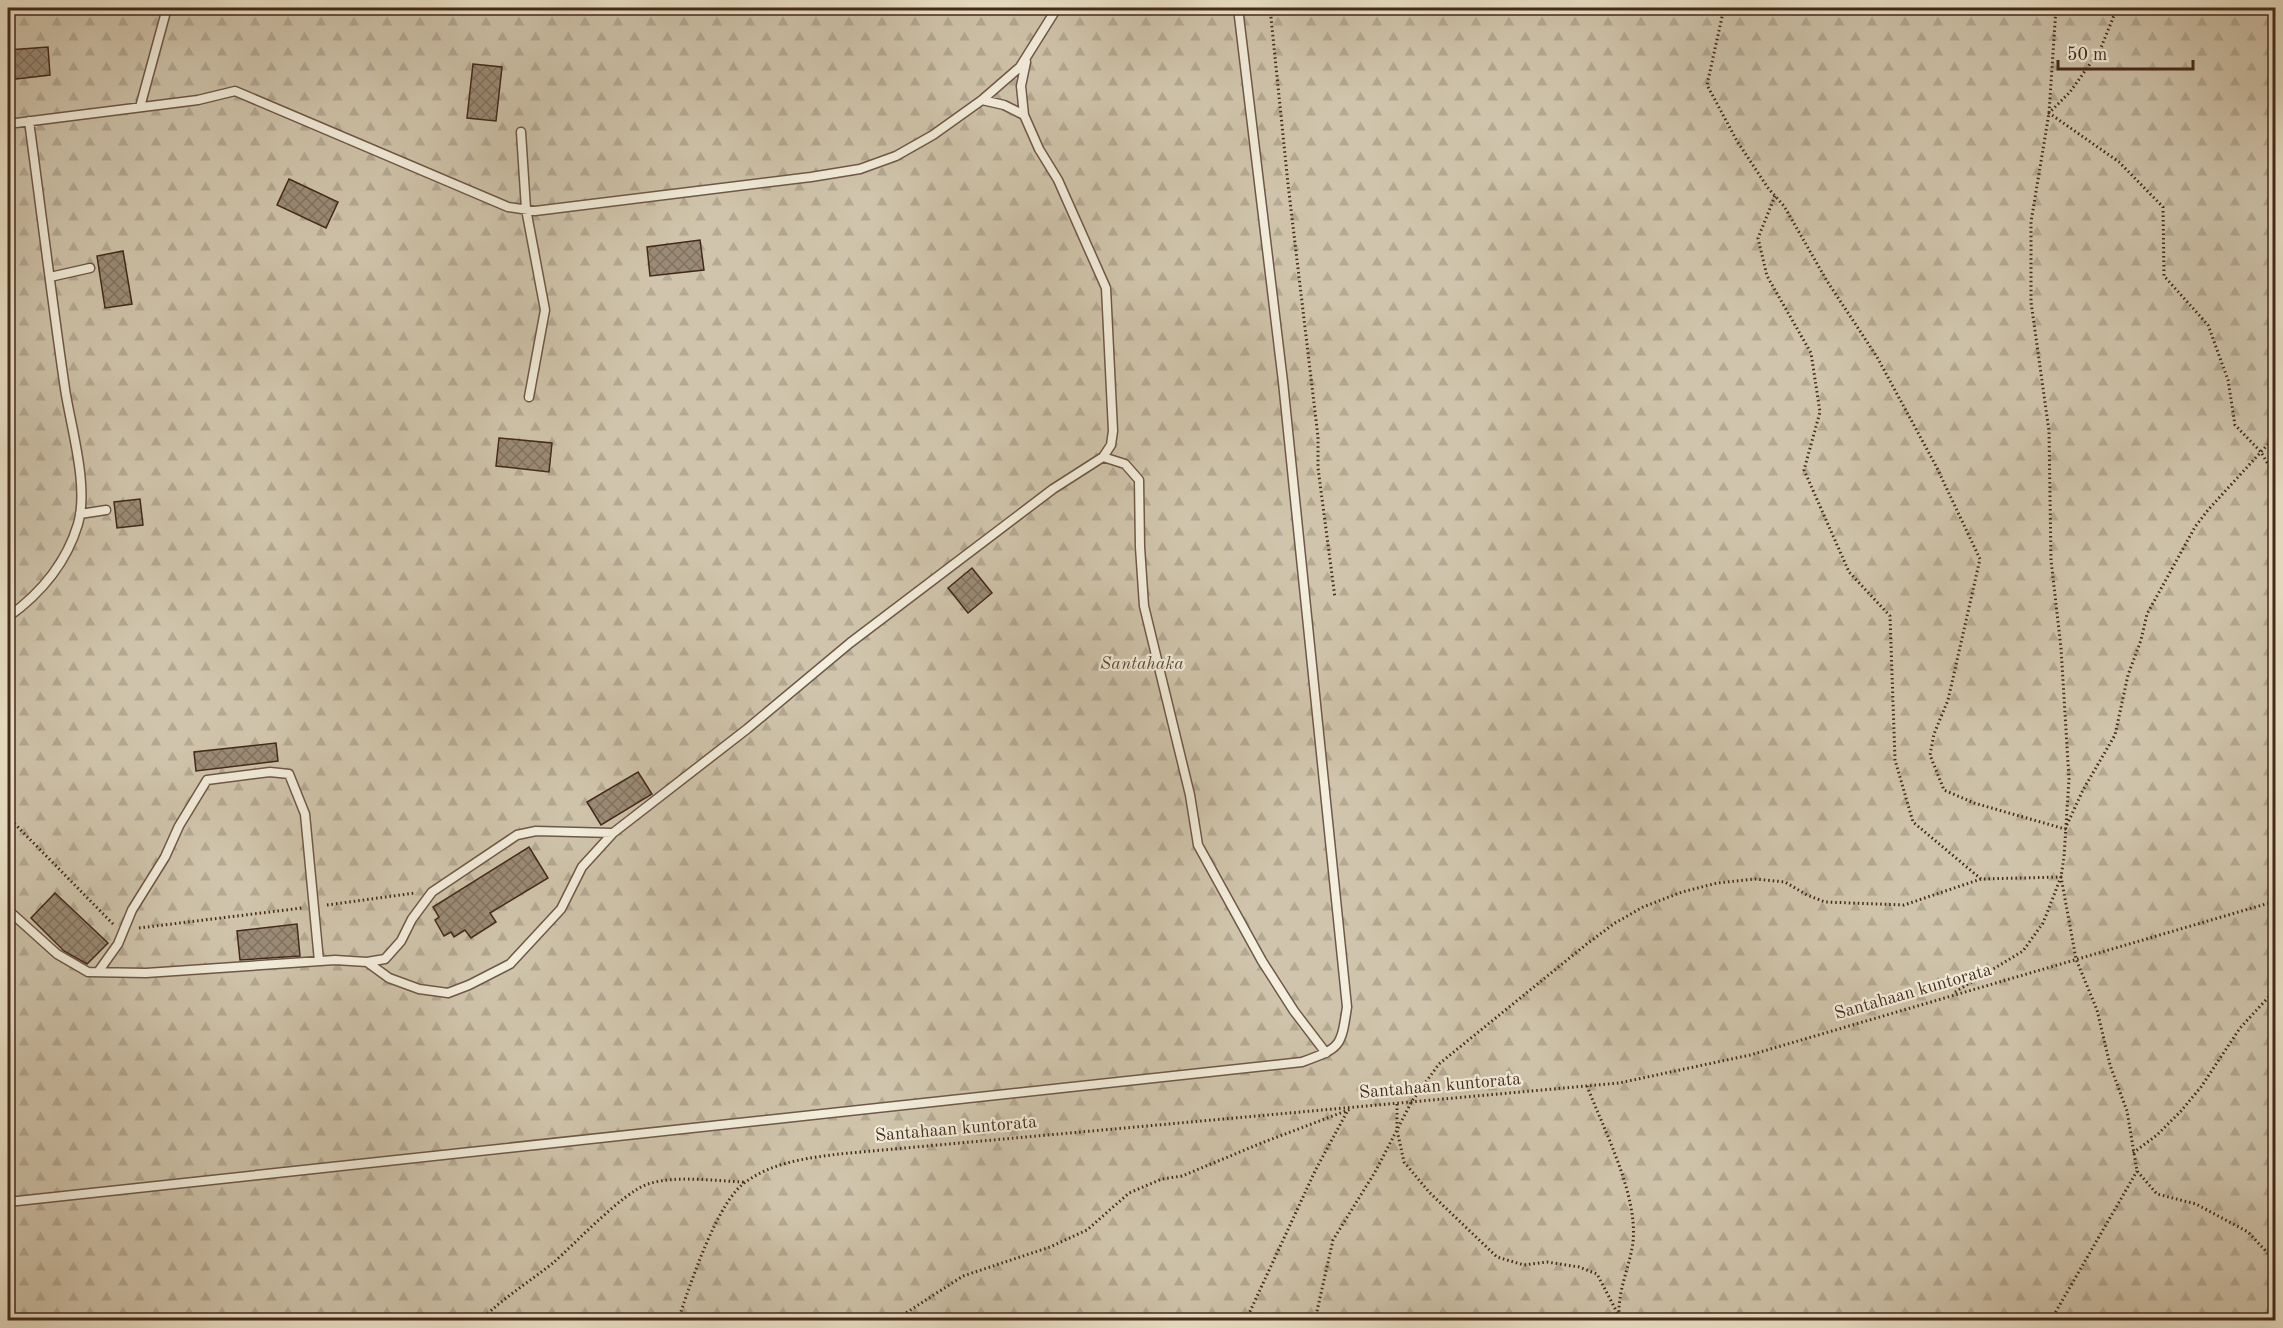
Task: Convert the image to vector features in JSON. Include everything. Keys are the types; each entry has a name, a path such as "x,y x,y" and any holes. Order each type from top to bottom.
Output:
{"lane":[{"path":"140,107 167,8"},
{"path":"8,124 198,100 235,91 508,207 535,211 811,177 860,169 896,156 933,135 982,100 1020,67 1057,8"},
{"path":"8,1202 1302,1062 1326,1053 1342,1039 1347,1006 1283,382 1238,8"},
{"path":"367,962 389,978 418,989 448,993 510,964 561,909 582,867 613,833 747,729 850,643 1053,489 1103,457 1111,446 1113,431 1106,288 1058,180 1039,148 1024,115 1021,86 1027,56"},
{"path":"982,100 1004,105 1024,115"},
{"path":"8,617 28,602 49,581 67,552 78,524 82,494 29,121"},
{"path":"521,132 526,209 545,310 529,397"},
{"path":"50,277 90,268"},
{"path":"1103,457 1125,464 1139,480 1144,606 1190,795 1198,844 1262,961 1294,1011 1326,1053"},
{"path":"80,514 106,510"},
{"path":"98,972 118,944 132,910 207,780 270,772 289,774 305,814 319,961"},
{"path":"8,910 57,954 88,972 146,974 319,961 367,962 385,958 401,941 412,919 429,895 517,835 536,831 613,833"}],"path":[{"path":"1270,8 1289,195 1318,437 1318,468 1335,598"},
{"path":"1724,8 1707,85 1737,141 1768,188 1784,206 1827,281 1877,357 1936,466 1980,559 1948,700 1934,734 1930,755 1944,790 1974,802 2065,829"},
{"path":"2056,8 2049,113 2031,222 2031,302 2049,430 2051,560 2061,648 2069,779 2061,877 2076,959 2097,1010 2110,1065 2127,1111 2137,1171 2157,1194 2196,1204 2248,1232 2276,1262"},
{"path":"2049,113 2070,92 2100,50 2117,8"},
{"path":"2049,113 2119,162 2163,207 2164,276 2208,325 2228,380 2235,425 2261,452 2276,478"},
{"path":"1775,196 1758,238 1767,276 1811,353 1820,412 1804,470 1849,572 1890,616 1895,760 1913,822 1981,879"},
{"path":"2065,829 2083,790 2115,735 2128,675 2141,640 2147,614 2195,528 2208,510 2261,452 2276,431"},
{"path":"8,817 119,930 416,893 429,895"},
{"path":"1315,1320 1333,1240 1375,1172 1412,1101 1439,1064 1615,923 1682,892 1718,883 1755,879 1785,882 1825,902 1904,906 1981,879 2061,877"},
{"path":"1948,995 2023,951 2043,923 2061,877"},
{"name":"Santahaan kuntorata","path":"678,1320 704,1250 729,1200 744,1182 774,1167 809,1158 839,1154 1619,1083 1750,1055 1948,995 2276,901"},
{"path":"2133,1153 2157,1135 2181,1111 2201,1087 2240,1028 2276,989"},
{"path":"1587,1086 1616,1155 1633,1221 1633,1243 1620,1297 1621,1320"},
{"path":"1397,1104 1397,1130 1404,1162 1429,1192 1497,1257 1524,1265 1547,1262 1579,1267 1596,1274 1621,1320"},
{"path":"895,1320 963,1276 1050,1247 1087,1230 1129,1193 1162,1179 1182,1176 1356,1107"},
{"path":"1246,1320 1316,1169 1347,1111"},
{"path":"2051,1320 2137,1171"},
{"path":"481,1320 498,1304 552,1263 625,1198 646,1185 666,1180 744,1182"}],"green space":[{"name":"Santahaka","path":"8,8 2275,8 2275,1320 8,1320"}],"building":[{"path":"48,47 50,75 8,80 8,50"},
{"path":"473,64 502,67 496,121 467,118"},
{"path":"289,179 338,202 326,228 277,205"},
{"path":"700,240 704,270 650,276 647,247"},
{"path":"123,251 132,304 105,308 97,256"},
{"path":"499,438 552,443 549,472 496,466"},
{"path":"140,499 143,525 117,528 114,502"},
{"path":"972,568 992,593 968,613 948,588"},
{"path":"276,743 278,761 196,771 194,752"},
{"path":"638,772 652,794 601,825 587,802"},
{"path":"529,847 548,878 490,913 496,922 471,938 465,930 454,937 451,932 444,936 435,920 439,917 433,907"},
{"path":"55,893 108,943 87,964 64,951 31,918"},
{"path":"297,924 300,956 240,960 237,931"}]}
